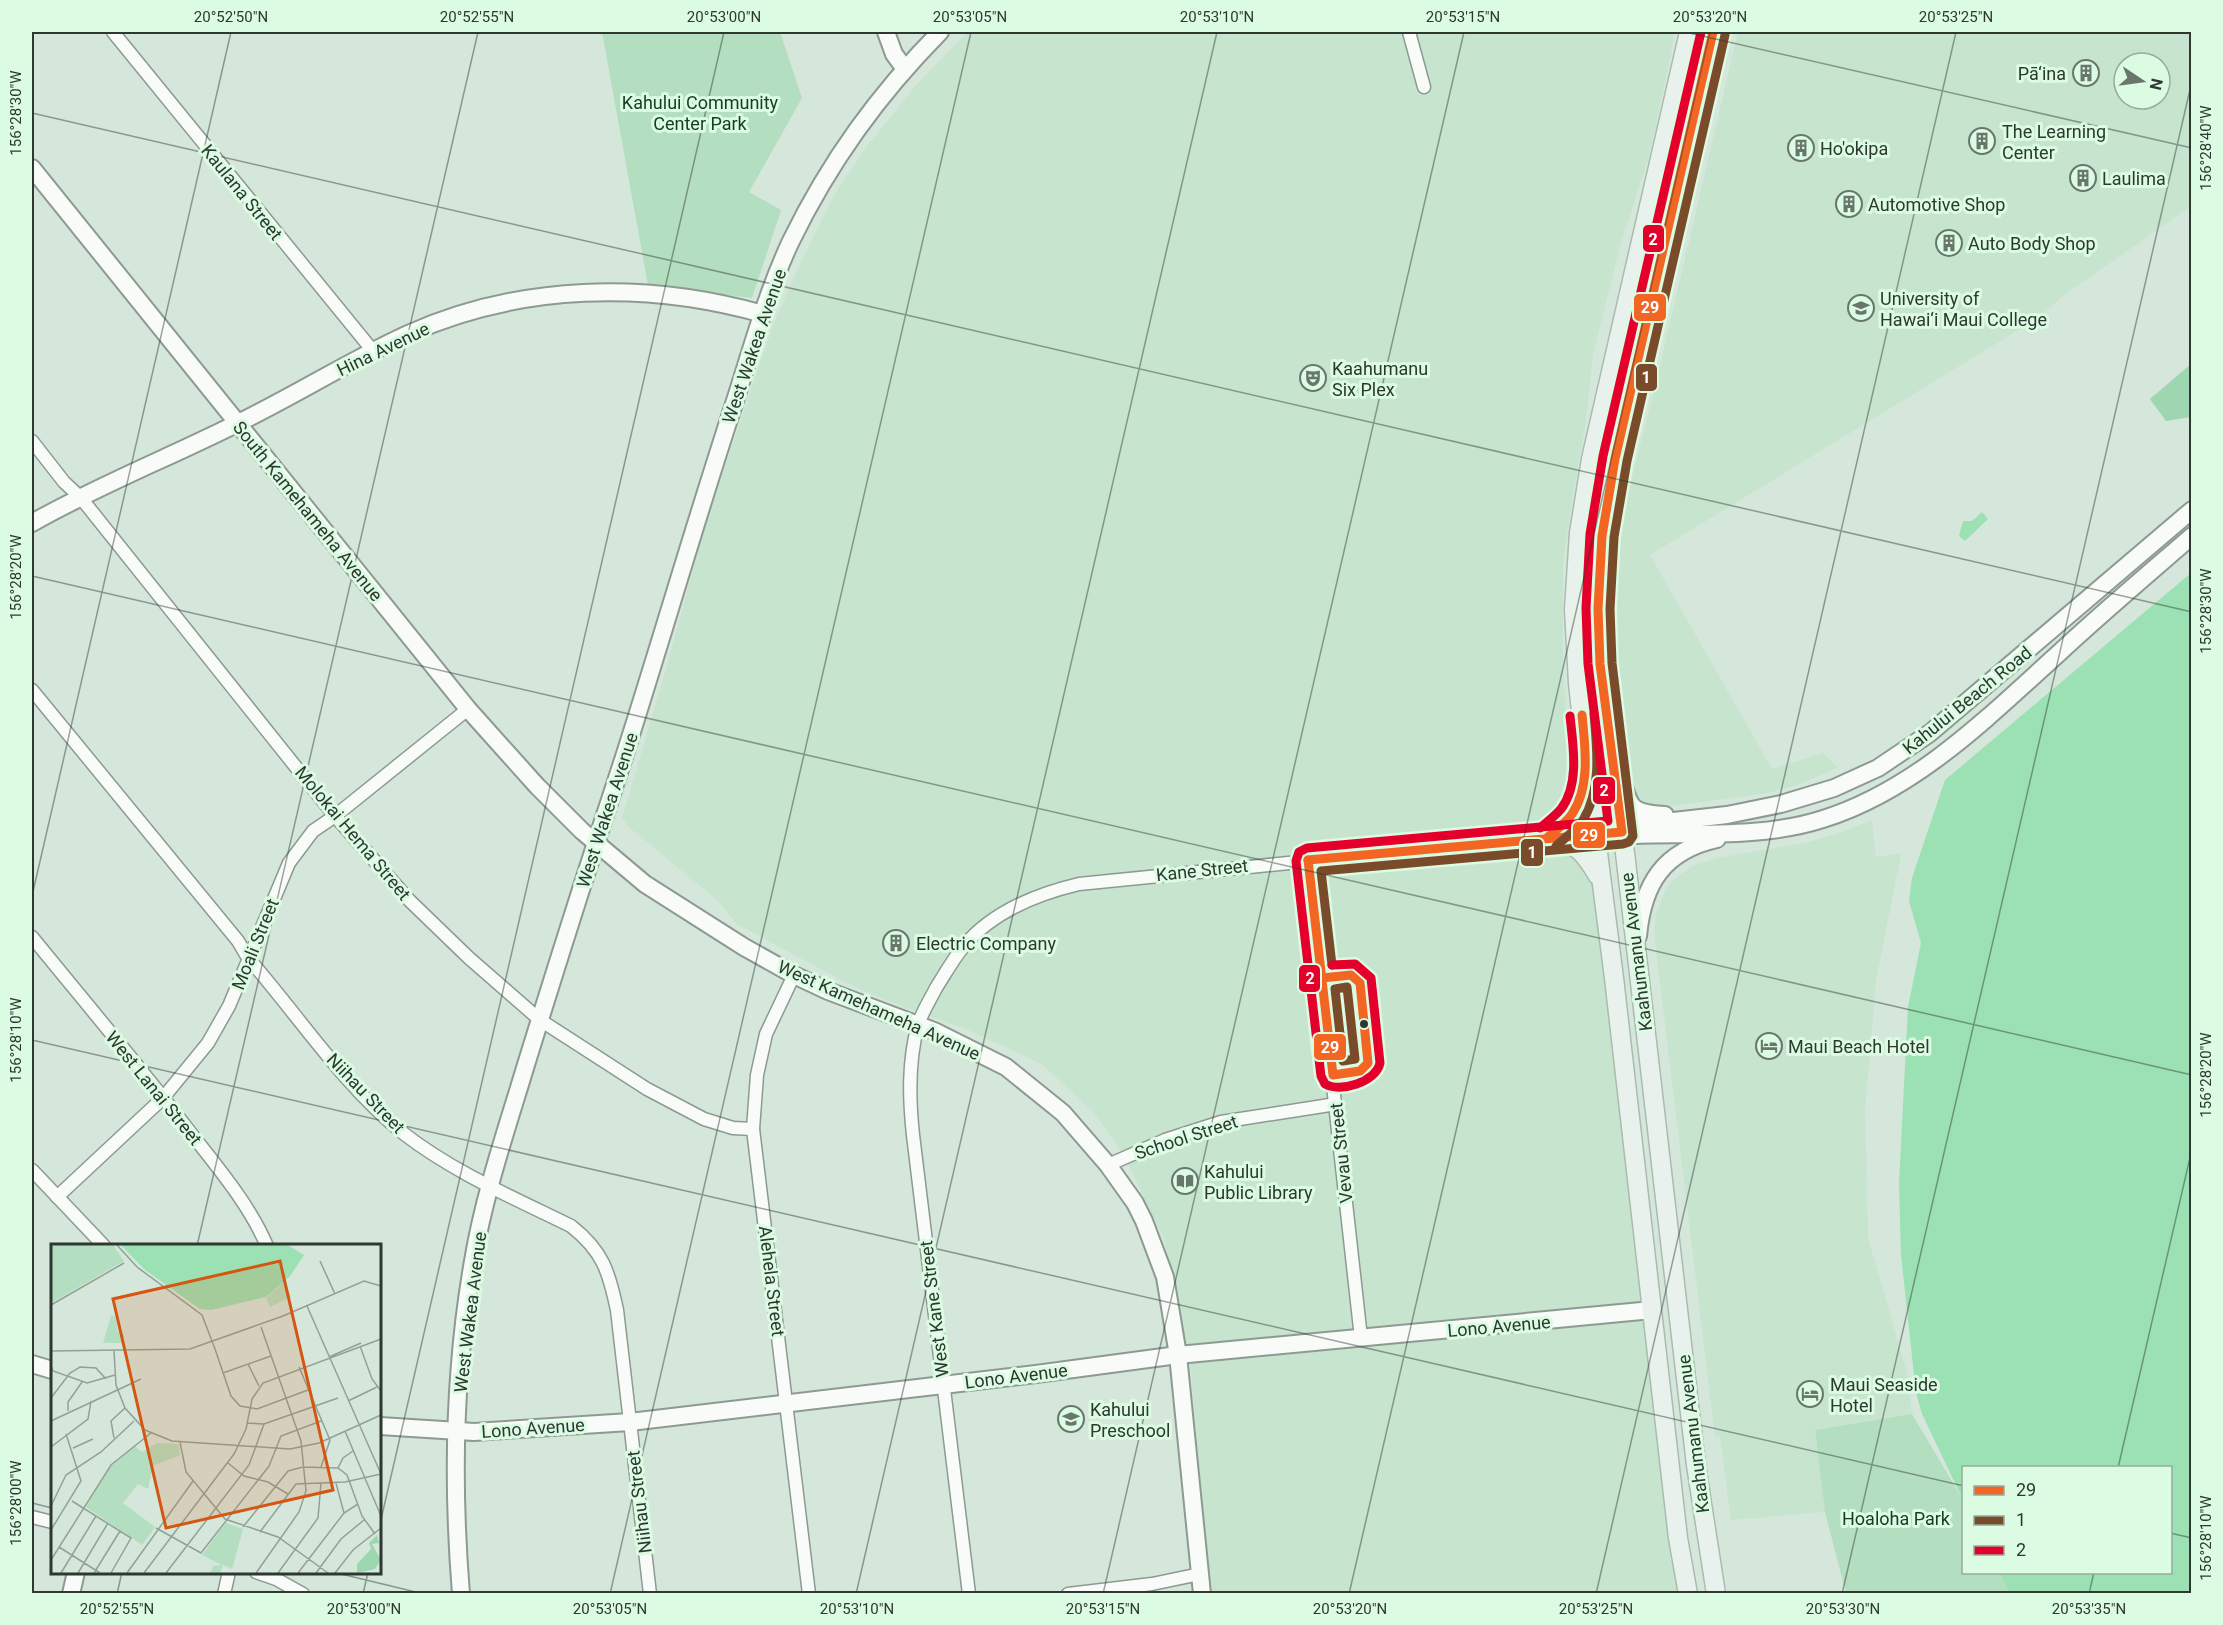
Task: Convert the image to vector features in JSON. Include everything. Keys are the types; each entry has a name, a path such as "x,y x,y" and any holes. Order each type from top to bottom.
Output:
{"main road":[{"name":"Kaahumanu Avenue","path":"1688,1593 1678,1538 1586,759 1578,683 1574,609 1579,533 1591,459 1689,32"},
{"name":"Kaahumanu Avenue","path":"1713,32 1613,468 1602,536 1598,609 1600,663 1637,957 1677,1307 1705,1534 1716,1593"},
{"path":"1620,329 1643,334"},
{"path":"1548,837 1574,812 1586,759"},
{"path":"1548,837 1622,832"},
{"path":"1548,837 1580,849 1602,883"},
{"path":"1625,1078 1651,1075"},
{"path":"1652,1310 1677,1307"},
{"path":"1678,1538 1705,1534"}],"street":[{"name":"Kaulana Street","path":"113,32 373,351"},
{"path":"886,32 894,54 905,69"},
{"name":"West Wakea Avenue","path":"461,1593 456,1528 459,1377 465,1315 473,1260 490,1185 540,1020 763,314 792,240 853,134 886,88 940,32"},
{"path":"1409,32 1424,87"},
{"name":"South Kamehameha Avenue","path":"32,168 468,709 537,786 596,842"},
{"name":"Hina Avenue","path":"32,523 237,424 373,351 410,334 478,309 553,294 616,291 677,296 730,305 763,314"},
{"name":"Molokai Hema Street","path":"32,441 64,482 81,498 335,816 410,902 469,958 540,1020 647,1089 704,1119 734,1128 753,1129"},
{"name":"Kahului Beach Road","path":"2191,511 1930,733 1878,768 1834,788 1781,804 1727,815 1638,825 1622,832 1627,836 1789,828 1822,820 1887,791 1942,754 1996,709 2192,536"},
{"name":"Niihau Street","path":"32,690 353,1085 381,1113 429,1152 571,1226 583,1235 604,1263 610,1276 617,1310 650,1593"},
{"name":"Moali Street","path":"57,1197 163,1098 208,1043 230,1006 280,883 297,851 313,831 335,816 468,709"},
{"path":"1613,761 1619,771 1626,797 1635,809 1649,814 1699,818"},
{"path":"1834,788 1843,812"},
{"path":"1637,957 1643,906 1647,892 1662,867 1680,853 1700,843 1756,831"},
{"name":"Kane Street","path":"918,1024 950,964 965,945 990,922 1032,898 1061,888 1097,881 1548,837"},
{"name":"West Kamehameha Avenue","path":"596,842 645,884 744,947 794,975 828,991 918,1024 1006,1067 1063,1113 1108,1164 1135,1203 1153,1241 1165,1277 1178,1356 1202,1593"},
{"name":"Vevau Street","path":"1308,860 1361,1338"},
{"name":"West Lanai Street","path":"32,937 216,1166 258,1225 267,1244"},
{"name":"Alehela Street","path":"794,975 766,1034 757,1075 753,1129 809,1593"},
{"name":"West Kane Street","path":"918,1024 910,1066 911,1117 969,1593"},
{"name":"School Street","path":"1108,1164 1165,1140 1221,1122 1336,1104"},
{"path":"32,1170 103,1244"},
{"name":"Lono Avenue","path":"381,1426 458,1432 517,1431 630,1422 1178,1356 1652,1310"},
{"path":"32,1364 51,1370"},
{"path":"32,1517 51,1522"},
{"path":"71,1593 76,1574"},
{"path":"224,1593 229,1574"},
{"path":"262,1574 303,1593"},
{"path":"1068,1593 1152,1584 1200,1574"}],"shaded area":[{"path":"968,32 1674,32 1648,159 1620,246 1593,354 1585,428 1563,563 1563,668 1573,795 1596,834 1688,1593 1210,1593 1190,1362 1164,1239 1124,1155 1093,1112 1042,1064 968,1030 883,999 847,983 737,924 716,899 631,829 622,818 707,519 774,323 799,266 834,195 867,146 918,83"},
{"name":"University of Hawai‘i Maui College","path":"1738,32 2191,32 2191,206 2063,296 2035,320 1650,555 1772,769 1823,753 1838,768 1797,785 1767,793 1657,808 1641,804 1629,790 1610,643 1607,606 1609,568 1655,387"},
{"path":"2191,364 2191,417 2166,421 2150,399"},
{"path":"1982,512 1988,519 1965,541 1959,536 1963,521 1972,521"},
{"path":"2191,573 2191,1593 2010,1593 2000,1574 2172,1574 2172,1466 1962,1466 1962,1498 1922,1414 1916,1393 1901,1255 1899,1184 1908,1007 1921,943 1909,901 1912,878 1945,780"},
{"name":"Maui Beach Hotel","path":"1872,820 1876,857 1901,853 1876,981 1865,1111 1868,1238 1907,1373 1912,1414 1815,1430 1825,1512 1731,1520 1720,1436 1715,1437 1654,933 1656,914 1666,888 1693,866 1717,858 1805,843"}],"green space":[{"name":"Kahului Community Center Park","path":"602,32 780,32 802,98 749,192 781,210 752,298 648,285"},
{"name":"Hoaloha Park","path":"1912,1414 1962,1498 1962,1574 2000,1574 2010,1593 1846,1593 1825,1512 1815,1430"}],"transit line":[{"name":"2","path":"1332,965 1355,964 1371,978 1380,1063 1372,1076 1357,1084 1339,1087 1325,1084 1321,1076 1296,861 1299,852 1307,848 1608,821 1588,664 1586,608 1590,534 1603,456 1701,32"},
{"name":"29","path":"1308,860 1622,832 1600,664 1598,609 1602,536 1615,459 1713,32"},
{"name":"1","path":"1332,965 1321,871 1623,844 1629,842 1633,836 1612,663 1610,609 1614,537 1627,461 1725,35"},
{"name":"1","path":"1556,846 1583,820 1593,795 1597,768 1594,714"},
{"name":"29","path":"1548,837 1570,817 1582,791 1585,766 1582,715"},
{"name":"2","path":"1540,828 1561,809 1571,788 1574,764 1570,716"},
{"name":"29","path":"1308,860 1333,1075 1360,1071 1368,1063 1360,983 1351,975 1322,978"},
{"name":"1","path":"1347,987 1355,1059 1343,1061 1335,989 1347,987"}],"place":[{"name":"Pā‘ina","path":"2086,73"},
{"name":"The Learning Center","path":"1982,141"},
{"name":"Ho'okipa","path":"1801,148"},
{"name":"Laulima","path":"2083,178"},
{"name":"Automotive Shop","path":"1849,204"},
{"name":"Auto Body Shop","path":"1949,243"},
{"name":"University of Hawai‘i Maui College","path":"1861,308"},
{"name":"Kaahumanu Six Plex","path":"1313,378"},
{"name":"Electric Company","path":"896,943"},
{"name":"Maui Beach Hotel","path":"1769,1046"},
{"name":"Kahului Public Library","path":"1185,1181"},
{"name":"Maui Seaside Hotel","path":"1810,1394"},
{"name":"Kahului Preschool","path":"1071,1419"}]}
